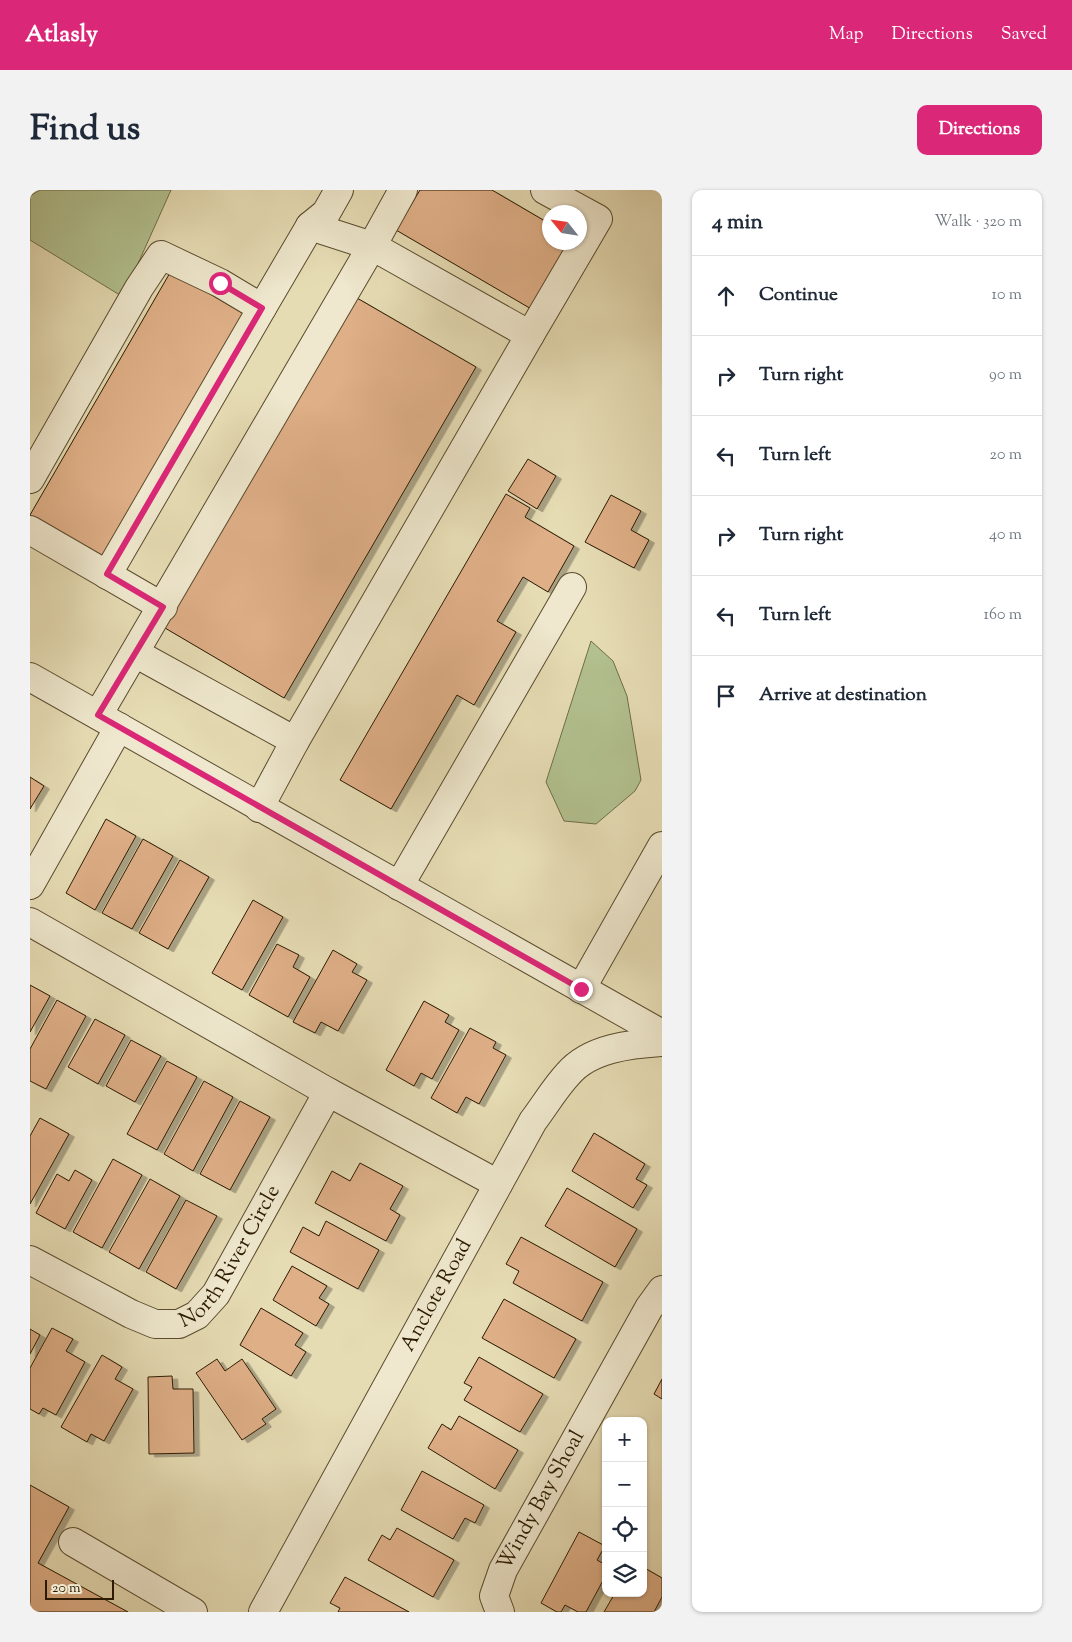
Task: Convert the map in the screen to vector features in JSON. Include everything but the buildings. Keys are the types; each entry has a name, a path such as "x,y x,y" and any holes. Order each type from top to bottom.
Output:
{"street":[{"path":"107,574 310,226 326,213 339,190"},
{"path":"30,884 109,721 135,653 403,190"},
{"path":"259,808 295,741 598,219 545,190"},
{"path":"310,226 372,246 530,336"},
{"path":"30,479 138,288 161,255 220,283 262,308"},
{"path":"30,530 163,607"},
{"path":"399,886 572,587"},
{"path":"135,653 295,741"},
{"path":"30,677 662,1034"},
{"path":"581,989 662,846"},
{"path":"30,922 328,1092 498,1184"},
{"name":"Anclote Road","path":"263,1612 533,1121 569,1072 600,1052 634,1044 662,1042"},
{"name":"North River Circle","path":"30,1260 131,1314 155,1324 179,1324 197,1315 216,1294 328,1092"},
{"name":"Windy Bay Shoal","path":"500,1612 494,1596 503,1570 649,1308 662,1290"},
{"path":"73,1542 193,1612"}],"green space":[{"path":"40,190 171,190 123,297 30,240 30,196"},
{"path":"591,641 613,661 627,696 641,780 635,791 596,824 564,821 546,782"}],"route":[{"path":"220,283 262,308 226,374 107,574 163,607 98,715 581,989"}]}
